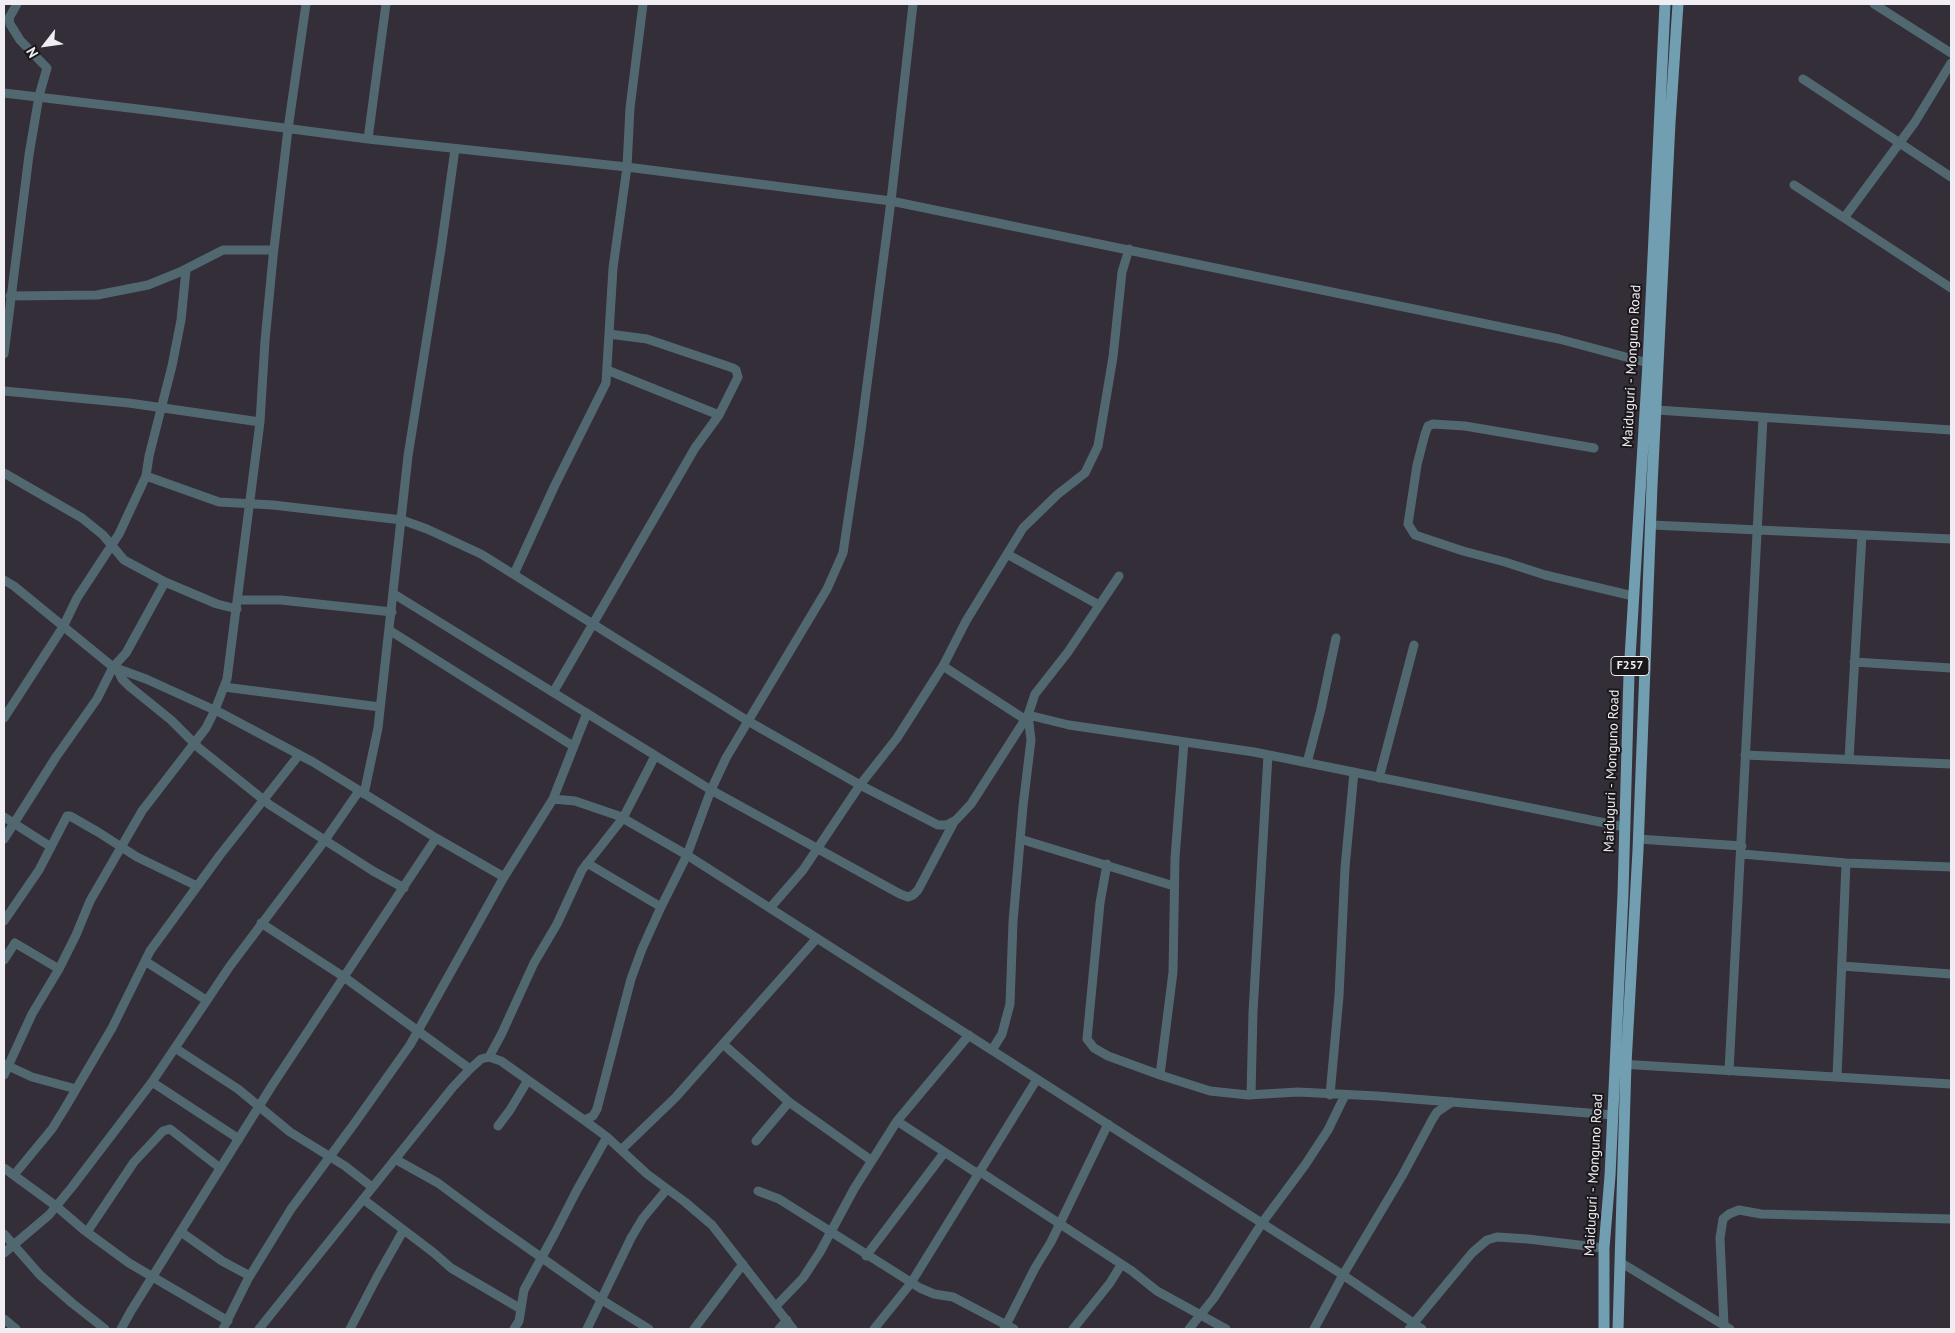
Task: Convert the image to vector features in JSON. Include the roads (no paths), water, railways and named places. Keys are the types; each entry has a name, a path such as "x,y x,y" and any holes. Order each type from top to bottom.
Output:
{"main road":[{"name":"Maiduguri - Monguno Road","path":"1618,1329 1625,827 1633,596 1648,363 1665,4"},
{"name":"Maiduguri - Monguno Road","path":"1604,1329 1604,1248 1613,1115 1621,1064 1638,838 1670,123 1678,4"}],"street":[{"path":"4,354 8,299 39,96 47,68 20,40 10,24 10,18 17,4"},
{"path":"4,1075 6,1065 58,969 90,901 142,811 195,744 215,710 227,679 260,422 265,341 288,129 306,4"},
{"path":"368,139 386,4"},
{"path":"514,574 555,485 606,383 613,268 627,167 630,108 643,4"},
{"path":"584,1120 593,1116 597,1109 631,979 642,949 687,854 711,790 726,758 827,589 843,553 860,446 913,4"},
{"path":"1874,4 1951,53"},
{"path":"1844,218 1900,142 1951,63"},
{"path":"1803,79 1951,177"},
{"path":"4,93 368,139 627,167 891,200 1559,339 1648,363"},
{"path":"4,1253 49,1215 56,1206 152,1082 206,1000 261,923 362,792 380,707 408,456 455,149"},
{"path":"1794,185 1951,288"},
{"path":"770,908 803,870 860,785 897,738 943,666 966,621 1023,528 1058,494 1085,473 1098,446 1113,357 1122,272 1129,249"},
{"path":"8,299 97,295 148,285 186,270 223,250 274,250"},
{"path":"4,718 62,627 77,598 112,546 146,476 181,320 186,270"},
{"path":"554,692 690,456 712,422 719,415 738,377 736,370 646,339 609,334"},
{"path":"607,370 719,415"},
{"path":"4,391 129,403 260,422"},
{"path":"1657,410 1951,430"},
{"path":"1729,1071 1763,418"},
{"path":"1594,448 1465,426 1433,424 1428,426 1418,465 1408,524 1415,535 1454,548 1545,574 1633,596"},
{"path":"4,473 82,518 102,535 124,560 165,582 217,604 237,609"},
{"path":"146,476 219,502 250,503 402,520 426,529 481,554 748,722 860,785 938,825 947,826 956,820 971,804 1027,717 1035,694 1050,672 1068,652 1119,576"},
{"path":"1652,525 1951,539"},
{"path":"1849,759 1862,535"},
{"path":"1007,554 1099,605"},
{"path":"4,580 14,586 62,627 115,668 146,679 215,710 299,755 436,838 504,876"},
{"path":"4,839 56,757 98,699 165,582"},
{"path":"394,594 711,790 900,894 908,897 918,890 956,820"},
{"path":"238,600 282,600 392,612"},
{"path":"390,630 573,746"},
{"path":"1307,763 1336,638"},
{"path":"1379,778 1414,645"},
{"path":"1854,662 1951,668"},
{"path":"943,666 1027,717 1268,755 1625,827"},
{"path":"115,668 122,679 171,720 195,744 264,800 404,888"},
{"path":"224,687 380,707"},
{"path":"4,1168 56,1206 87,1232 152,1278 225,1325 250,1276 290,1209 382,1086 418,1032 504,876 519,856 553,799 587,713"},
{"path":"992,1050 1002,1034 1010,1004 1013,922 1031,740 1027,717"},
{"path":"1160,1076 1174,972 1174,886 1184,742"},
{"path":"14,1176 52,1129 112,1028 150,951 197,886 299,755"},
{"path":"1251,1095 1253,1012 1268,755"},
{"path":"1745,755 1951,764"},
{"path":"488,1057 501,1035 530,971 557,924 582,870 623,818 655,756"},
{"path":"1330,1095 1340,996 1345,868 1354,772"},
{"path":"553,799 575,801 623,818 687,854 1262,1223 1342,1275 1415,1327 1472,1253 1487,1240 1497,1237 1528,1239 1604,1248"},
{"path":"4,919 39,870 65,819 70,816 122,848 197,886"},
{"path":"4,817 51,847"},
{"path":"121,1329 220,1168 436,838"},
{"path":"1638,838 1846,863 1951,867"},
{"path":"1020,839 1174,886"},
{"path":"587,863 661,907"},
{"path":"1837,1077 1846,863"},
{"path":"1107,864 1100,902 1087,1039 1094,1048 1108,1056 1160,1076 1210,1091 1251,1095 1298,1092 1346,1096 1377,1096 1613,1115"},
{"path":"261,923 344,977 470,1069"},
{"path":"621,1150 675,1098 817,938"},
{"path":"4,960 15,943 58,969"},
{"path":"146,961 206,1000"},
{"path":"1842,966 1951,974"},
{"path":"776,1306 803,1278 897,1121 969,1036"},
{"path":"723,1044 789,1102 872,1161"},
{"path":"175,1048 230,1084 260,1106 290,1132 346,1166 372,1187"},
{"path":"260,1329 453,1087 481,1059 488,1057 501,1061 607,1137 646,1174 712,1225 793,1329"},
{"path":"1621,1064 1951,1084"},
{"path":"6,1065 32,1077 76,1089"},
{"path":"877,1328 911,1282 1037,1079"},
{"path":"498,1126 528,1080"},
{"path":"152,1082 239,1140"},
{"path":"1189,1329 1214,1298 1262,1223 1305,1165 1328,1130 1346,1096"},
{"path":"1314,1329 1342,1275 1402,1176 1437,1112 1452,1101"},
{"path":"756,1141 789,1102"},
{"path":"897,1121 944,1153 979,1173 1122,1265 1157,1291 1226,1329"},
{"path":"758,1191 779,1199 831,1231 866,1256 911,1282 934,1294 953,1297 1008,1328 1108,1124"},
{"path":"87,1232 134,1162 163,1131 170,1129 220,1168"},
{"path":"514,1329 519,1321 524,1290 576,1190 607,1137"},
{"path":"866,1256 944,1153"},
{"path":"395,1159 438,1183 602,1300 649,1329"},
{"path":"587,1329 631,1238 643,1218 667,1189"},
{"path":"363,1199 451,1268 521,1309"},
{"path":"1727,1327 1720,1238 1723,1219 1729,1214 1739,1210 1761,1214 1951,1219"},
{"path":"350,1329 403,1231"},
{"path":"181,1232 222,1261 250,1276"},
{"path":"4,1234 40,1275 105,1329"},
{"path":"1620,1262 1727,1327"},
{"path":"694,1329 743,1264"},
{"path":"1073,1329 1122,1265"},
{"path":"4,1319 16,1329"},
{"path":"779,1329 786,1320"}]}
